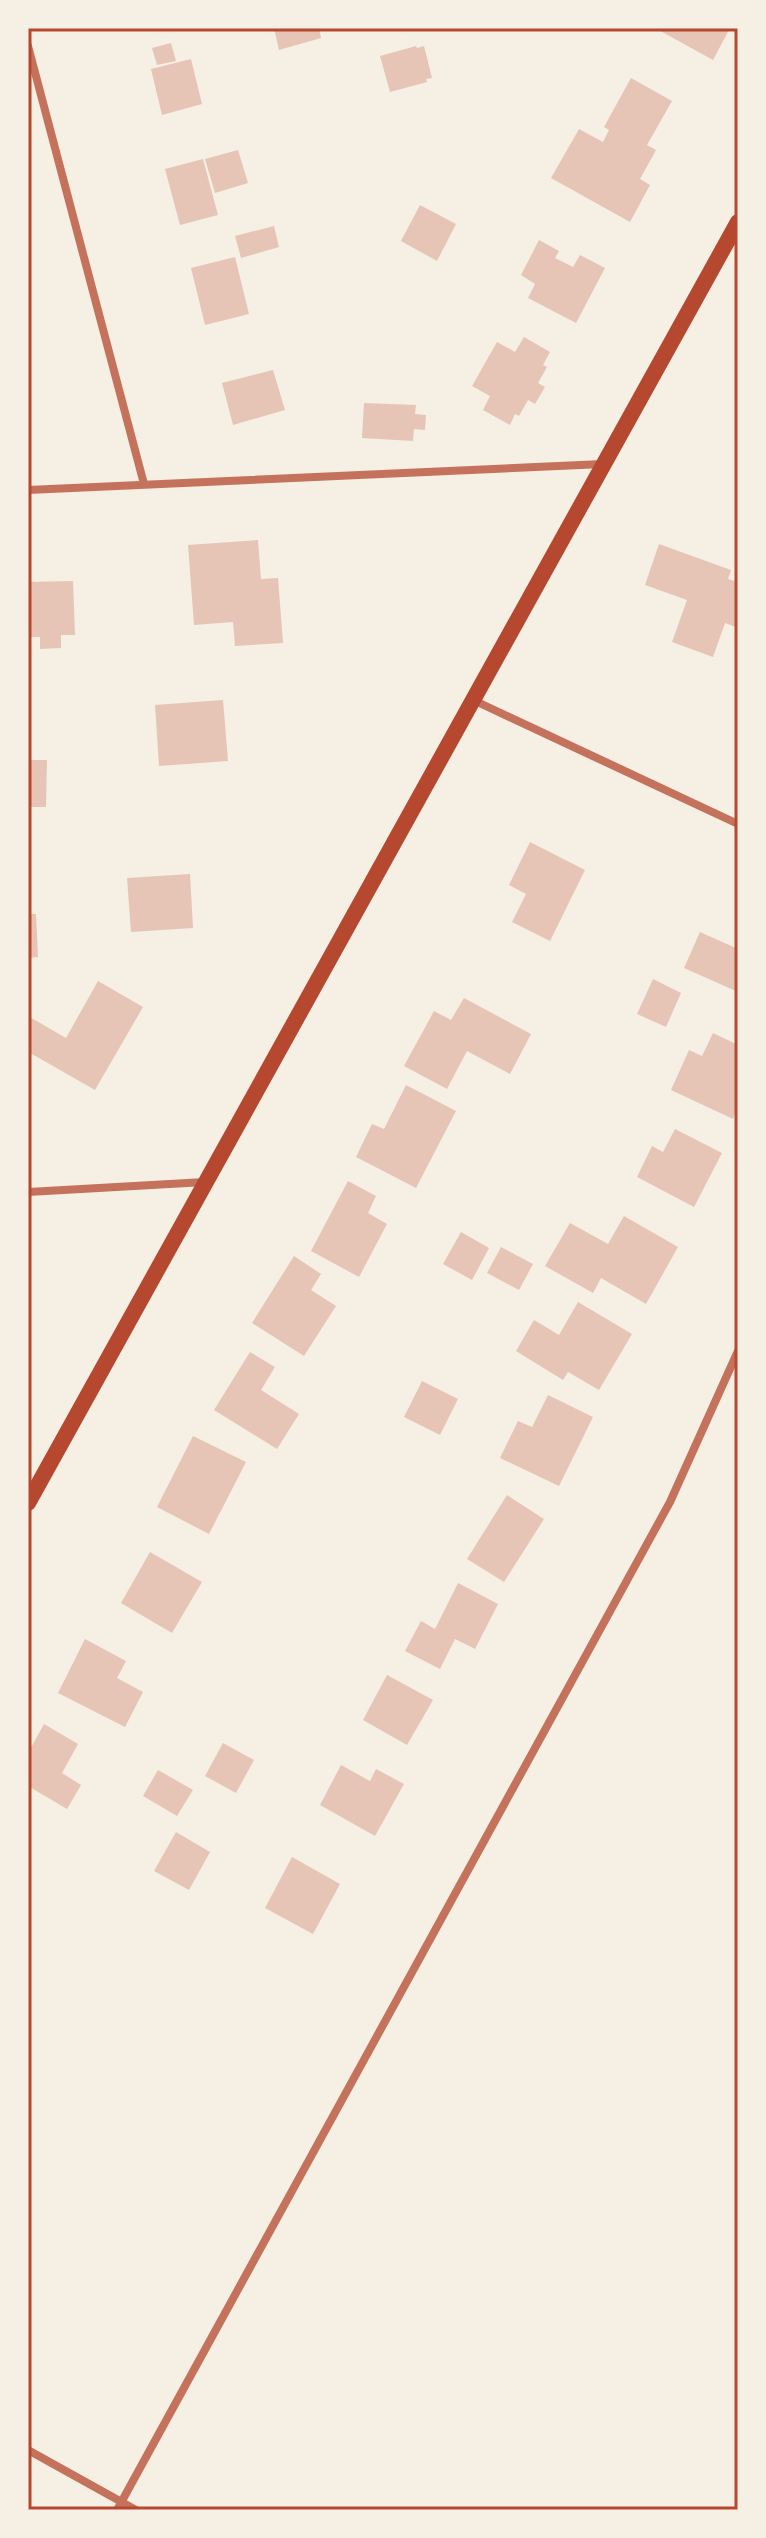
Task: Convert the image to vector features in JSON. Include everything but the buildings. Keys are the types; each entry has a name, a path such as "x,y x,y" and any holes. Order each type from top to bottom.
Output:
{"main road":[{"path":"28,1503 738,222"}],"street":[{"path":"28,46 144,484"},
{"path":"28,490 606,464"},
{"path":"473,700 738,824"},
{"path":"28,1192 206,1182"},
{"path":"119,2506 670,1502 738,1351"},
{"path":"28,2450 119,2506 136,2510"}]}
